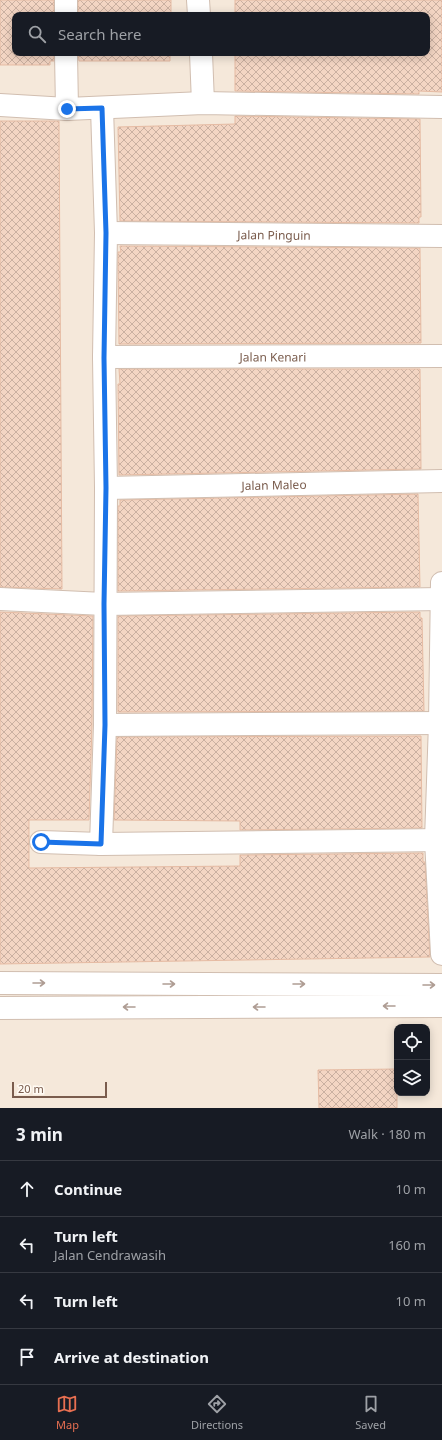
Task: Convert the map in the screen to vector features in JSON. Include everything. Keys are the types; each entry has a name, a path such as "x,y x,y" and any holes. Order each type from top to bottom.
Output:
{"street":[{"path":"66,0 66,12"},
{"path":"198,0 199,12"},
{"path":"66,56 67,109"},
{"path":"201,56 203,103"},
{"path":"0,105 67,109 203,103 442,107"},
{"path":"101,844 105,725 104,604 106,488 104,358 106,233 102,108"},
{"name":"Jalan Pinguin","path":"106,233 442,236"},
{"name":"Jalan Kenari","path":"104,358 442,356"},
{"name":"Jalan Maleo","path":"106,488 442,481"},
{"path":"0,599 104,604 442,594 439,840 442,954"},
{"path":"105,725 441,723"},
{"path":"41,842 101,844 439,840"},
{"path":"0,983 442,985"},
{"path":"0,1008 442,1006"}],"shaded area":[{"path":"0,0 442,0 442,1108 0,1108"}],"building":[{"path":"0,0 54,0 54,12 12,12 12,56 54,56 54,61 50,61 50,65 0,65"},
{"path":"78,0 171,0 171,12 78,12"},
{"path":"235,0 442,0 442,92 419,91 419,94 235,91 235,56 430,56 430,12 235,12"},
{"path":"78,56 170,56 170,61 79,61"},
{"path":"235,116 420,119 421,217 419,217 419,223 120,221 118,127 235,124"},
{"path":"0,121 59,121 62,589 0,587"},
{"path":"120,246 420,248 421,343 119,344 118,252 121,252"},
{"path":"119,369 420,369 421,469 119,475"},
{"path":"418,494 420,587 118,591 118,506 120,506 120,500"},
{"path":"0,612 93,616 89,820 29,820 29,868 240,866 240,855 423,853 423,862 425,862 430,957 0,964"},
{"path":"420,612 420,618 422,618 424,711 118,712 118,616"},
{"path":"421,736 422,828 240,830 240,821 114,820 117,737"},
{"path":"394,1069 394,1096 397,1096 397,1108 319,1108 318,1070"}],"route":[{"path":"41,842 101,844 105,725 104,604 106,488 104,358 106,233 102,108 67,109"}]}
